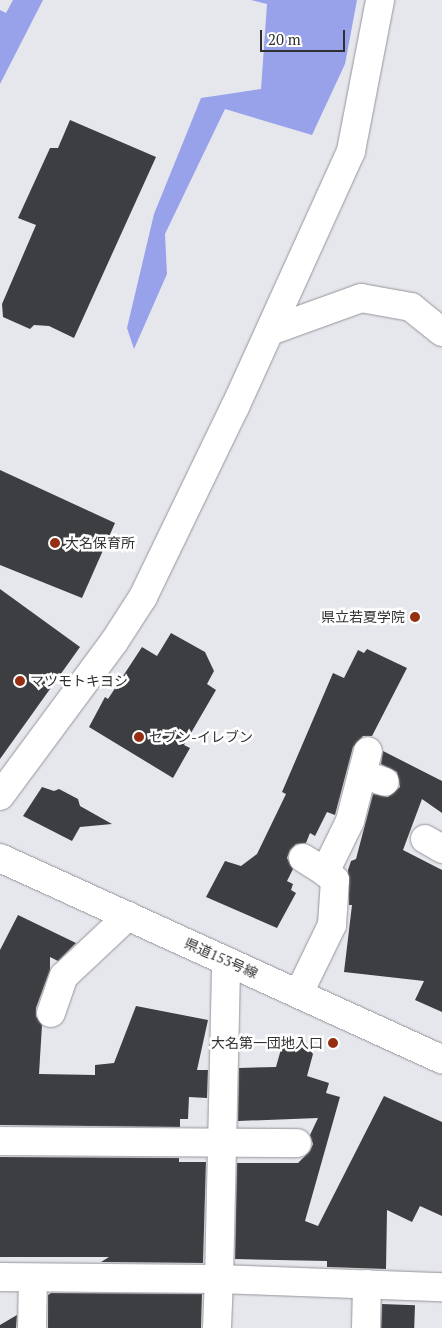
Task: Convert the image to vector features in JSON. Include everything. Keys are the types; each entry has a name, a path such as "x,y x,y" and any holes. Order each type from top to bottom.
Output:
{"street":[{"path":"0,796 114,642 143,596 270,331 351,151 380,0"},
{"path":"270,331 361,298 411,307 442,332"},
{"path":"299,993 332,925 335,880 314,865 350,822 372,769"},
{"name":"県道153号線","path":"0,858 442,1059"},
{"path":"51,1013 64,976 128,916"},
{"path":"217,1328 226,961"},
{"path":"0,1141 222,1140 297,1143"},
{"path":"0,1277 219,1279 442,1287"},
{"path":"32,1328 33,1278"},
{"path":"366,1328 367,1284"}],"shaded area":[{"path":"13,0 43,0 0,84 0,10 6,13"},
{"path":"251,0 357,0 345,64 312,135 225,109 165,234 167,274 134,349 127,328 154,214 201,98 261,89 267,4"}],"building":[{"path":"70,120 156,157 74,338 49,326 34,325 30,329 3,317 2,304 36,225 18,218 50,148 58,148"},
{"path":"0,470 115,523 82,598 0,565"},
{"path":"0,589 80,647 0,759"},
{"path":"171,633 205,652 214,671 207,684 216,690 184,745 190,748 173,778 89,727 105,697 108,699 142,647 157,656"},
{"path":"367,649 407,668 372,736 363,736 353,747 335,815 327,812 315,836 310,833 306,843 296,844 290,850 287,858 293,869 287,881 293,884 291,890 296,893 277,928 206,897 225,861 241,866 257,854 286,794 282,792 333,673 344,678 358,650 364,653"},
{"path":"383,751 442,781 442,813 422,799 403,850 442,870 442,1012 415,1000 424,981 344,972 352,905 349,905 348,870 351,861 356,859 373,794 388,797 400,787 397,772 381,764"},
{"path":"42,787 54,791 59,789 78,799 80,806 112,824 80,827 72,841 23,816"},
{"path":"18,915 76,943 58,961 50,957 50,970 36,1008 36,1016 42,1025 39,1074 95,1075 95,1065 114,1063 136,1006 208,1020 197,1070 208,1070 207,1098 189,1097 188,1119 180,1119 180,1127 0,1125 0,950"},
{"path":"283,1042 309,1049 313,1054 307,1076 329,1083 326,1093 340,1097 305,1221 318,1226 384,1096 442,1122 442,1216 420,1206 412,1222 387,1210 386,1269 327,1267 327,1261 235,1259 237,1163 298,1163 310,1151 313,1144 310,1135 318,1118 238,1121 239,1068 276,1067"},
{"path":"0,1157 179,1158 179,1162 206,1162 203,1263 101,1262 109,1257 0,1257"},
{"path":"51,1293 202,1294 201,1328 48,1328 48,1295"},
{"path":"382,1304 415,1305 414,1328 381,1328"},
{"path":"17,1315 16,1328 0,1328 0,1325"}],"place":[{"name":"大名保育所","path":"55,543"},
{"name":"県立若夏学院","path":"415,617"},
{"name":"マツモトキヨシ","path":"20,681"},
{"name":"セブン-イレブン","path":"139,737"},
{"name":"大名第一団地入口","path":"333,1043"}]}
